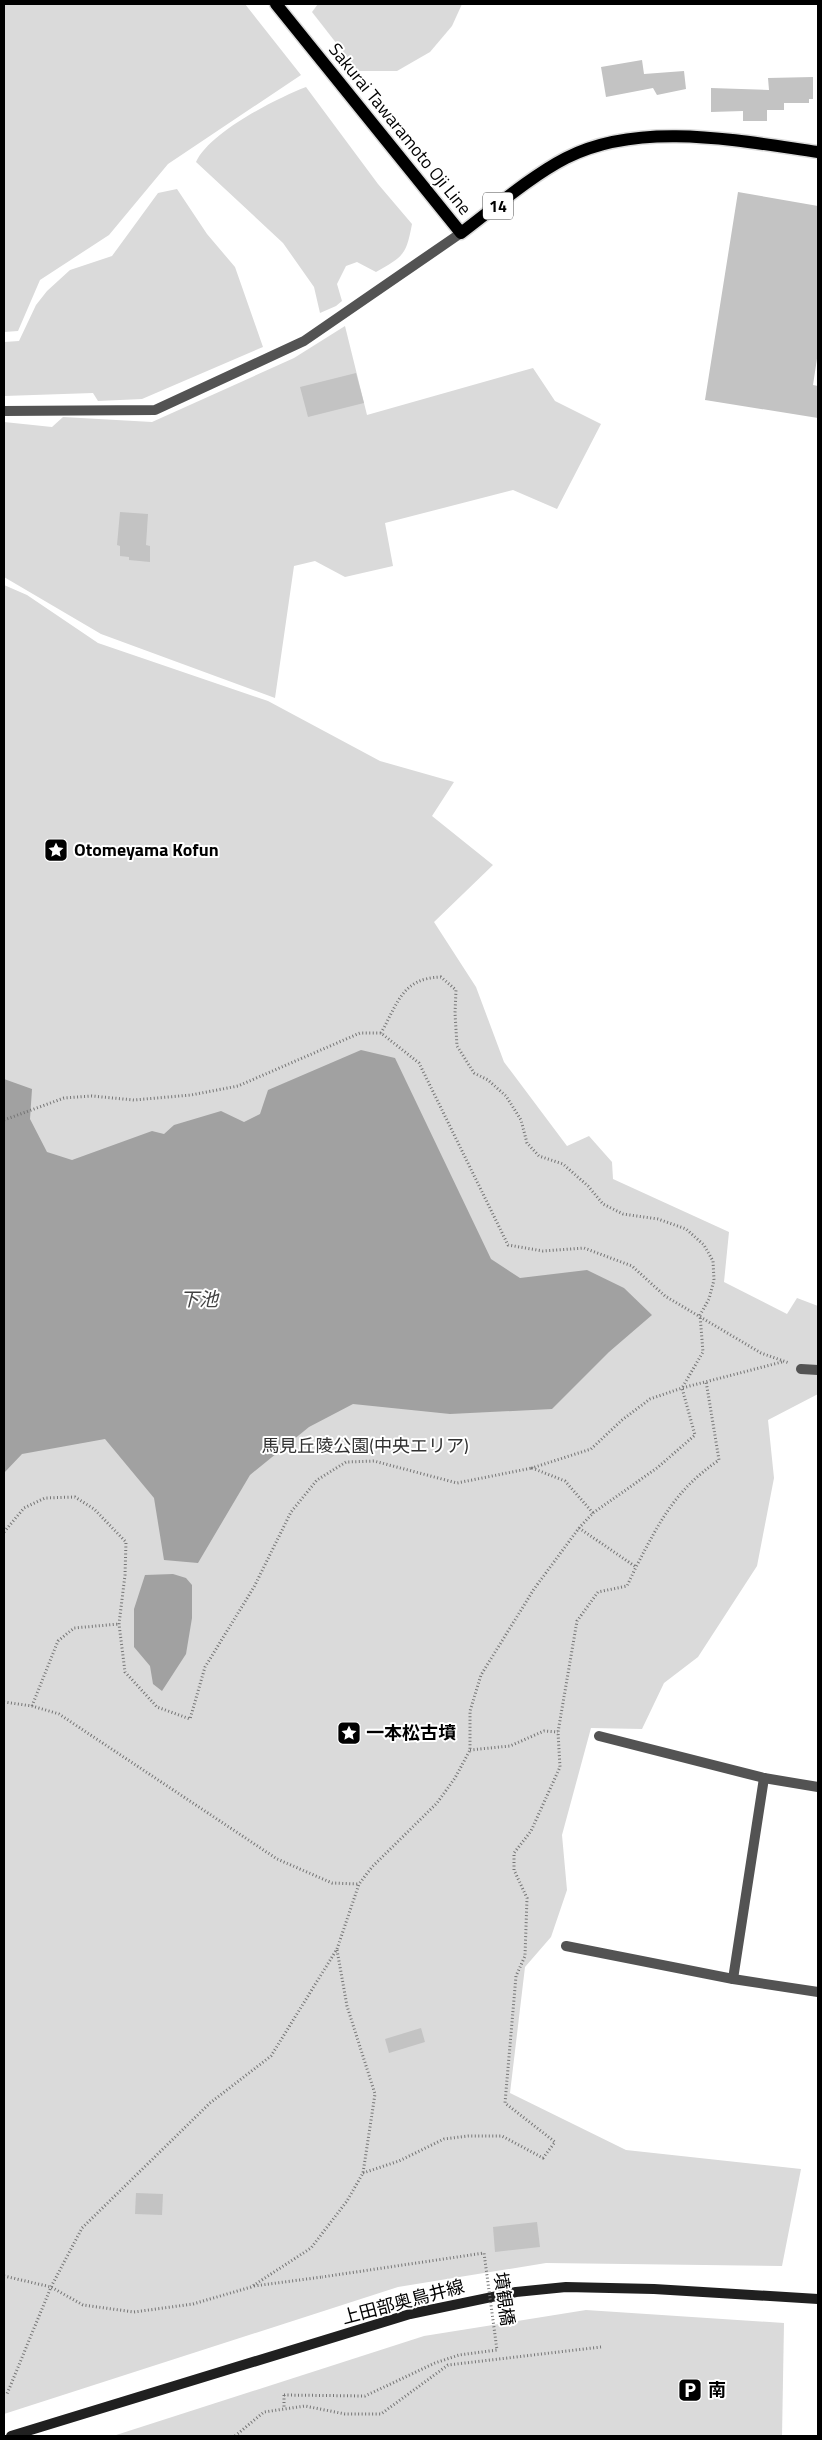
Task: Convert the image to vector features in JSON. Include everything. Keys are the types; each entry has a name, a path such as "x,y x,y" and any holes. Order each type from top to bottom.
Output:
{"main road":[{"name":"Sakurai Tawaramoto Oji Line","path":"276,4 461,233 566,158 599,144 634,138 681,137 732,140 818,152"}],"street":[{"path":"4,411 155,410 304,341 461,233"},
{"path":"801,1369 818,1370"},
{"path":"599,1736 764,1778 818,1786"},
{"path":"733,1979 764,1778"},
{"path":"566,1946 733,1979 818,1992"},
{"name":"上田部奥鳥井線","path":"10,2436 410,2314 516,2292 566,2287 818,2299"}],"path":[{"path":"4,2394 7,2394 51,2287 82,2228 210,2103 270,2056 337,1949 358,1884 372,1867 437,1803 470,1750 470,1711 481,1674 534,1589 579,1528 593,1513 657,1468 695,1435 682,1388 703,1352 700,1315 709,1299 714,1280 713,1261 704,1245 686,1230 658,1219 622,1214 603,1204 588,1186 563,1164 539,1156 527,1143 521,1120 506,1096 488,1080 474,1073 457,1046 454,1013 456,990 442,977 425,978 405,989 381,1033"},
{"path":"4,1120 64,1098 92,1096 134,1100 192,1095 238,1086 360,1033 381,1033 419,1063 508,1245 543,1251 584,1248 632,1266 665,1296 700,1315 761,1353 801,1369"},
{"path":"4,1532 24,1508 45,1498 74,1497 94,1509 126,1542 125,1575 119,1624 125,1672 157,1707 190,1718 205,1667 254,1587 291,1512 317,1480 346,1462 374,1461 457,1483 532,1468 591,1449 622,1420 650,1398 784,1361"},
{"path":"363,2173 399,2161 444,2139 468,2136 502,2136 543,2158 555,2142 505,2103 516,1976 525,1956 527,1898 514,1870 514,1854 531,1831 560,1767 558,1732 576,1621 598,1592 627,1586 664,1512 699,1474 719,1460 706,1381"},
{"path":"532,1468 565,1481 593,1513"},
{"path":"579,1528 636,1567"},
{"path":"32,1706 58,1641 74,1628 119,1624"},
{"path":"4,1702 32,1706 59,1714 277,1859 332,1884 358,1884"},
{"path":"470,1750 510,1746 544,1731 558,1732"},
{"path":"4,2276 51,2287 83,2305 134,2312 193,2304 251,2287 311,2248 348,2201 363,2173 375,2094 347,2006 337,1949"},
{"name":"墳観橋","path":"251,2287 484,2253 497,2350 459,2355 435,2363 365,2396 284,2395 284,2409"},
{"path":"235,2436 264,2412 284,2409 305,2406 344,2414 382,2414 448,2365 601,2347"}],"green space":[{"path":"4,4 245,4 301,75 168,164 109,235 40,280 18,331 4,332"},
{"path":"318,4 462,4 452,26 430,52 397,71 358,71 312,12"},
{"path":"306,87 378,184 412,224 405,249 393,262 376,272 357,262 346,266 337,284 342,301 336,306 320,313 314,287 283,243 196,162 203,151 229,128 261,108"},
{"path":"177,189 207,234 235,267 263,347 142,399 98,401 93,393 4,396 4,342 19,341 36,305 47,291 70,270 112,256 158,193"},
{"path":"345,326 367,415 533,368 555,401 601,424 557,509 513,490 385,523 393,566 345,577 315,561 294,566 275,698 101,634 4,577 4,422 52,427 63,417 152,422 294,358"},
{"name":"馬見丘陵公園(中央エリア)","path":"4,585 27,595 98,643 268,701 380,761 454,782 432,816 493,865 434,922 476,987 504,1062 567,1146 589,1136 612,1162 613,1179 729,1232 724,1282 787,1314 797,1298 818,1306 818,1394 768,1420 774,1478 757,1566 698,1657 664,1683 642,1729 591,1728 562,1835 567,1890 551,1937 525,1967 510,2093 626,2150 801,2169 782,2266 546,2263 398,2287 4,2414"},
{"path":"586,2310 784,2323 782,2436 113,2436 424,2336"}],"water":[{"name":"下池","path":"361,1050 395,1058 491,1259 520,1278 587,1270 624,1288 652,1315 609,1352 552,1409 450,1414 353,1404 309,1427 250,1475 198,1563 164,1560 154,1498 105,1439 22,1454 4,1473 4,1079 32,1089 30,1119 47,1152 72,1160 152,1131 164,1134 174,1125 221,1111 244,1122 260,1114 268,1090"},
{"path":"173,1574 186,1578 192,1585 192,1618 186,1654 162,1691 153,1684 150,1666 134,1647 134,1609 145,1575"}],"building":[{"path":"642,60 644,74 684,71 686,89 657,95 653,88 606,97 601,67"},
{"path":"813,77 813,99 809,99 809,103 784,103 784,110 767,110 767,121 743,121 743,111 711,112 711,88 769,90 768,78"},
{"path":"738,192 818,206 818,352 813,385 818,386 818,418 705,400"},
{"path":"356,373 364,403 308,417 300,387"},
{"path":"120,512 148,514 146,545 150,546 150,562 129,560 129,557 120,556 120,546 117,545"},
{"path":"421,2028 425,2042 389,2053 385,2039"},
{"path":"136,2193 163,2194 162,2215 135,2214"},
{"path":"537,2222 540,2247 495,2252 493,2227"}],"place":[{"name":"Otomeyama Kofun","path":"56,850"},
{"name":"一本松古墳","path":"349,1733"},
{"name":"南","path":"690,2390"}]}
